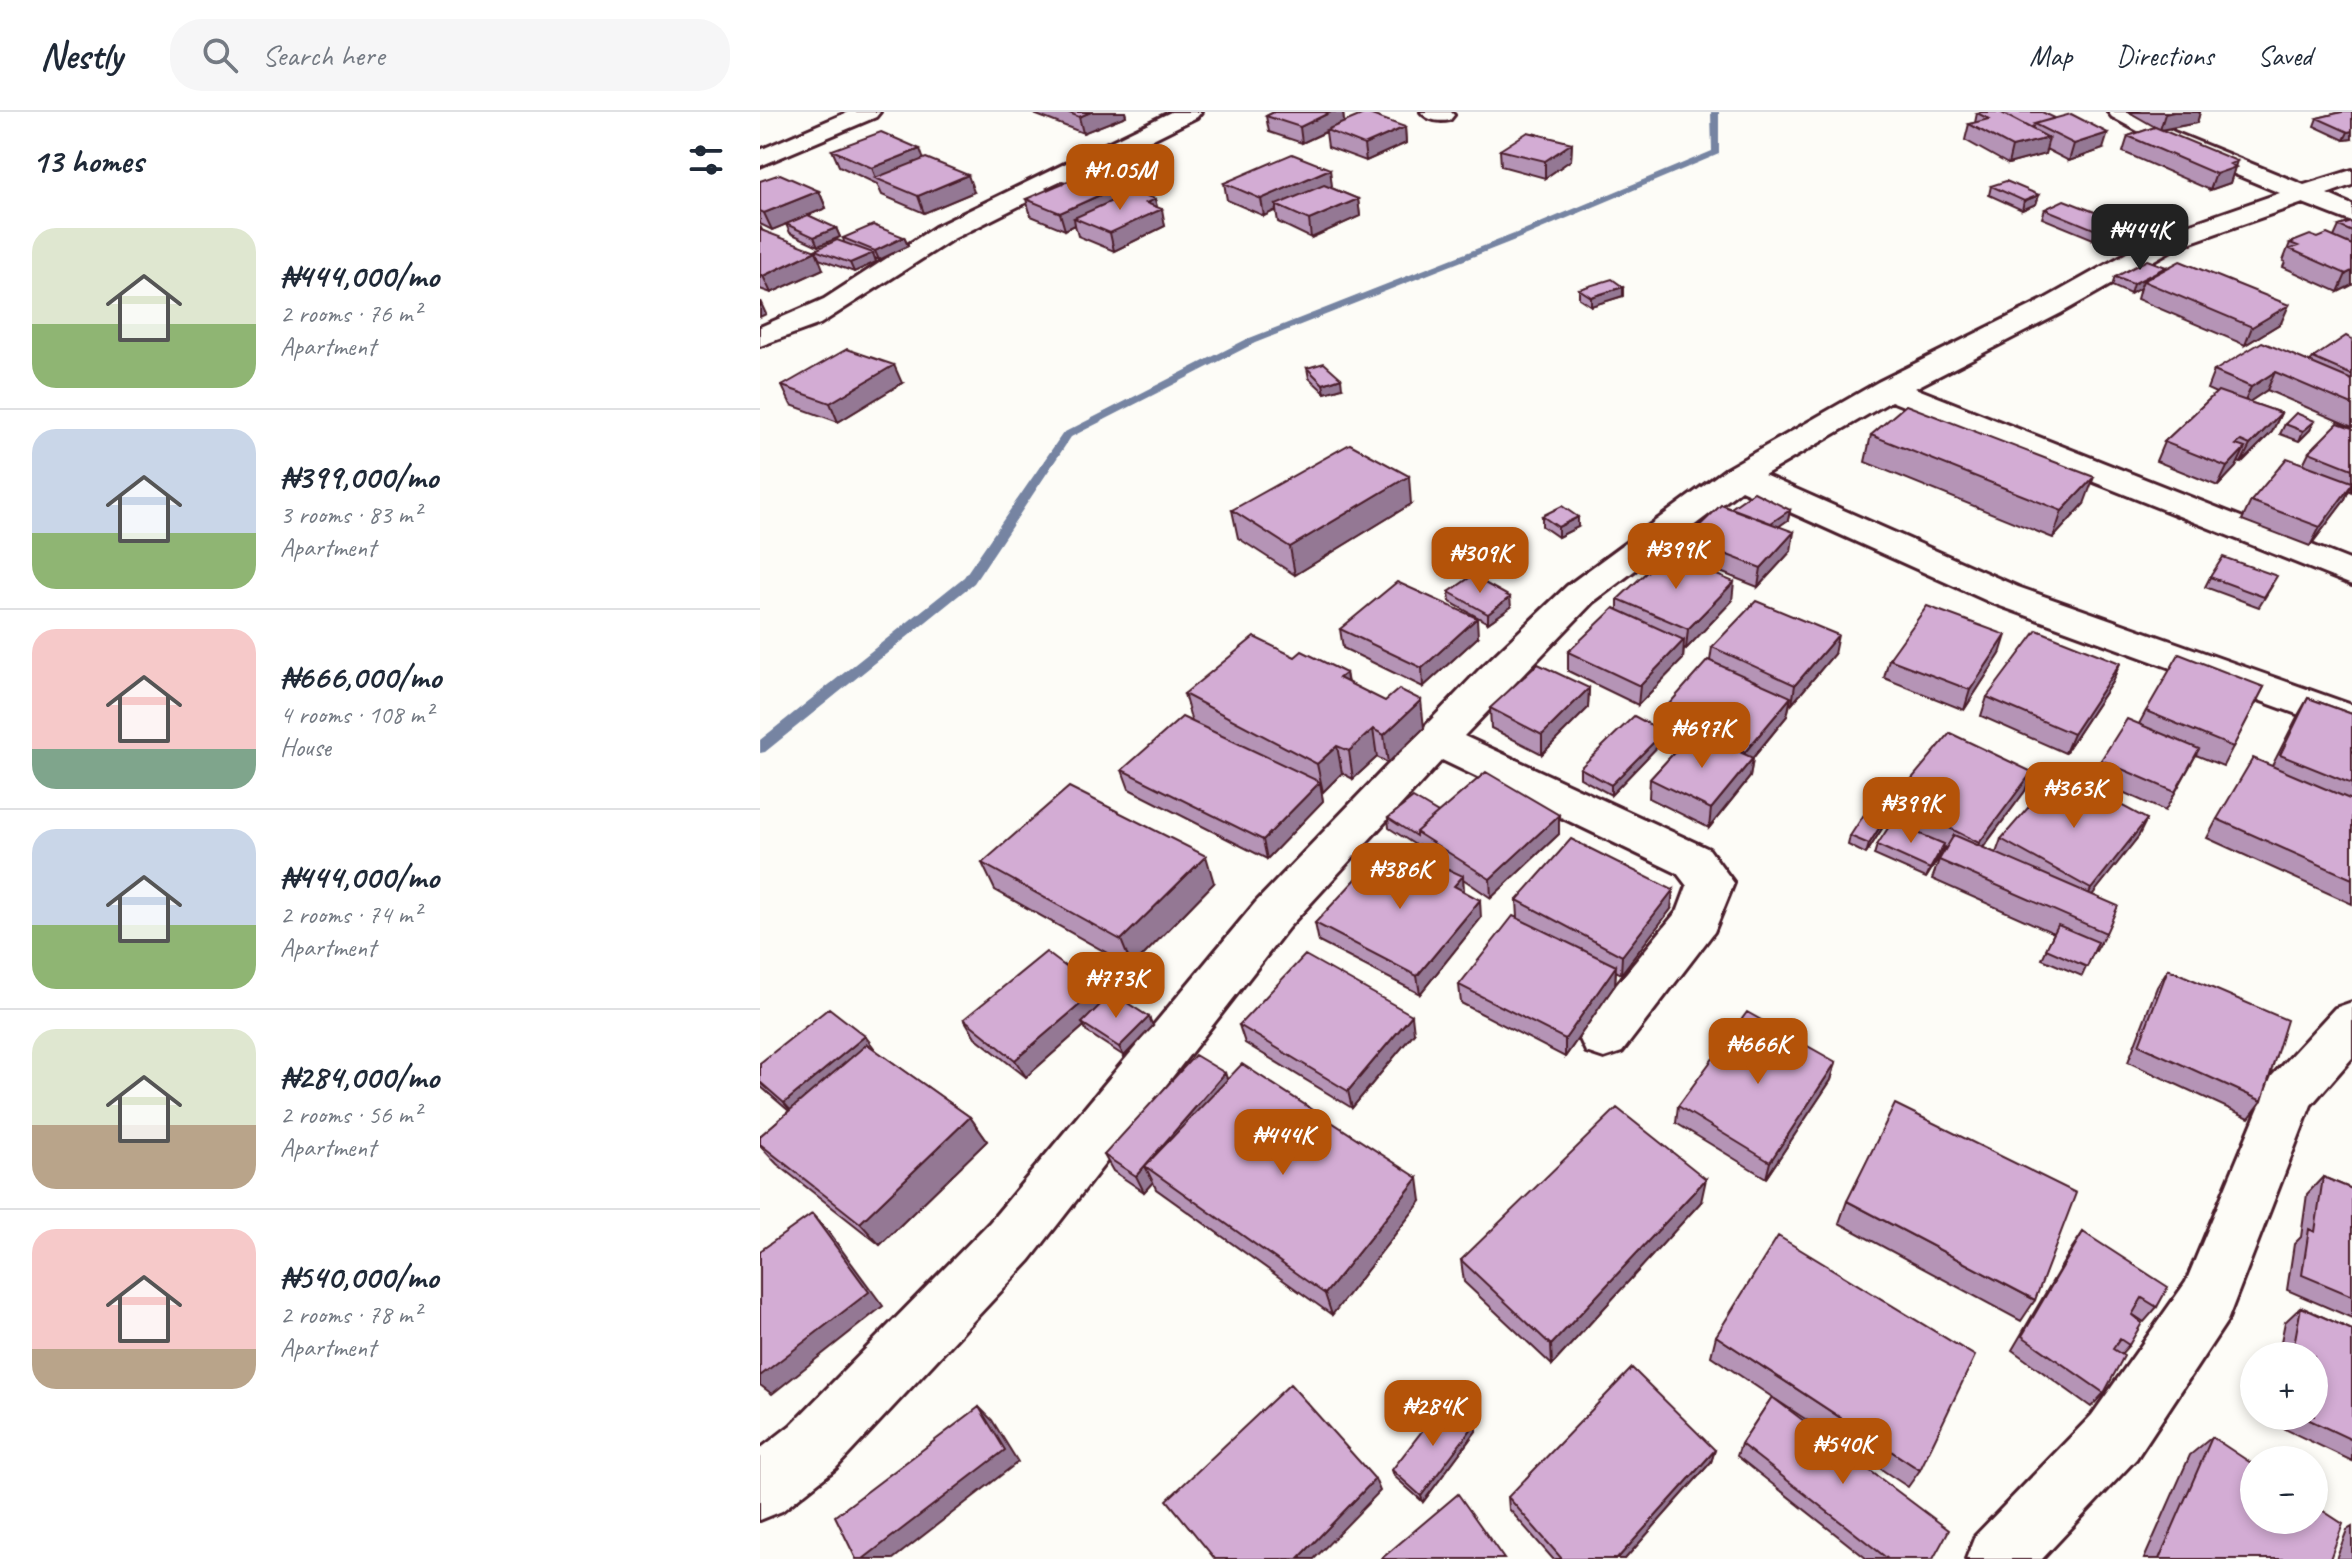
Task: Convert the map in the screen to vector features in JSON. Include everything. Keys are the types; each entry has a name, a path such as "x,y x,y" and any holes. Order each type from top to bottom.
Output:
{"street":[{"path":"760,159 868,112"},
{"path":"760,337 810,318 834,305 944,233 1189,112"},
{"path":"2120,112 2166,137 2352,214"},
{"path":"760,1489 813,1447 1010,1241 1272,915 1493,679 1580,594 1738,476 1889,389 2051,307 2168,241 2352,177"},
{"path":"1889,389 2352,574"},
{"path":"1738,476 2005,595 2352,720"},
{"path":"1438,741 1693,861 1711,883 1698,919 1604,1037"},
{"path":"1998,1559 2114,1437 2207,1301 2290,1092 2352,1023"}],"building":[{"path":"1067,112 1091,112 1079,117"},
{"path":"1274,112 1331,112 1300,127 1266,116"},
{"path":"2000,112 2049,138 2012,147 1969,124 1989,119 1977,113"},
{"path":"2042,112 2055,118 2034,124 2032,129 2004,114"},
{"path":"2352,112 2352,131 2317,118"},
{"path":"1366,113 1405,127 1364,145 1326,130"},
{"path":"2071,114 2108,133 2074,144 2034,124"},
{"path":"2155,127 2237,161 2230,164 2236,167 2216,174 2128,136"},
{"path":"881,132 920,149 872,168 832,150"},
{"path":"1528,132 1572,143 1545,161 1500,150"},
{"path":"1292,154 1330,169 1261,199 1224,183"},
{"path":"926,158 968,175 918,196 875,178"},
{"path":"1086,173 1120,186 1060,213 1026,199"},
{"path":"780,174 819,191 764,213 760,211 760,181"},
{"path":"2006,181 2039,195 2024,201 1991,186"},
{"path":"1324,185 1358,199 1309,220 1276,205"},
{"path":"1134,191 1155,199 1146,203 1162,209 1110,233 1074,218"},
{"path":"2064,200 2115,220 2096,230 2045,209"},
{"path":"808,215 836,228 814,237 786,224"},
{"path":"2352,222 2352,232 2339,226"},
{"path":"873,225 904,237 875,251 843,238"},
{"path":"760,230 816,251 763,276 760,274"},
{"path":"2327,234 2352,245 2352,271 2346,274 2290,249 2298,246 2290,243 2310,235 2318,238"},
{"path":"837,240 873,253 850,263 815,250"},
{"path":"2147,260 2166,267 2133,284 2115,277"},
{"path":"2180,261 2289,305 2252,327 2143,281"},
{"path":"1612,279 1623,287 1591,297 1579,289"},
{"path":"2346,336 2352,339 2352,375 2313,358"},
{"path":"2262,342 2352,380 2352,405 2275,372 2251,387 2214,371"},
{"path":"847,349 894,365 830,403 782,386"},
{"path":"1324,363 1341,378 1323,384 1307,368"},
{"path":"2218,391 2281,413 2250,445 2241,441 2236,445 2245,448 2227,467 2164,442"},
{"path":"1906,405 2094,477 2062,511 1871,435"},
{"path":"2296,413 2315,421 2303,431 2285,424"},
{"path":"2338,423 2352,428 2352,469 2309,452"},
{"path":"1350,444 1409,476 1290,547 1232,510"},
{"path":"2287,458 2352,482 2320,527 2251,501"},
{"path":"1754,492 1790,510 1771,523 1731,508"},
{"path":"1721,505 1794,532 1761,568 1686,539"},
{"path":"1562,506 1578,517 1558,527 1542,516"},
{"path":"1666,554 1734,582 1688,629 1618,599"},
{"path":"2223,557 2277,576 2264,597 2210,577"},
{"path":"1472,576 1510,597 1488,614 1449,592"},
{"path":"1397,582 1477,618 1422,668 1340,629"},
{"path":"1756,601 1838,635 1795,685 1712,647"},
{"path":"1927,606 2006,635 1970,690 1889,659"},
{"path":"1614,608 1684,640 1640,686 1568,652"},
{"path":"2037,630 2120,663 2073,734 1987,697"},
{"path":"1254,637 1295,657 1302,651 1346,673 1339,678 1385,701 1399,689 1421,700 1384,735 1373,729 1349,751 1337,746 1317,764 1184,694"},
{"path":"2179,654 2264,687 2233,747 2146,711"},
{"path":"1708,660 1791,697 1745,752 1661,713"},
{"path":"1538,664 1589,688 1542,735 1490,708"},
{"path":"2308,698 2352,714 2352,784 2280,755"},
{"path":"1634,716 1664,732 1611,785 1580,768"},
{"path":"1182,717 1320,782 1263,840 1122,770"},
{"path":"2127,719 2199,749 2175,792 2101,760"},
{"path":"1694,731 1753,758 1711,809 1650,779"},
{"path":"1950,733 2032,772 1979,843 1894,800"},
{"path":"2253,758 2352,800 2352,879 2217,819"},
{"path":"1486,772 1559,815 1490,879 1416,832"},
{"path":"2059,772 2147,819 2091,889 2001,839"},
{"path":"1069,787 1206,856 1121,940 982,863"},
{"path":"1413,798 1438,813 1416,832 1416,836 1388,818"},
{"path":"1867,810 1886,817 1869,844 1850,836"},
{"path":"1892,822 1944,844 1930,869 1877,845"},
{"path":"1954,835 2118,906 2106,933 1939,860"},
{"path":"1571,839 1673,890 1622,956 1517,900"},
{"path":"1381,852 1419,870 1428,860 1463,876 1454,886 1480,900 1417,976 1315,923"},
{"path":"1513,916 1616,966 1565,1039 1459,985"},
{"path":"2058,925 2098,942 2087,967 2046,949"},
{"path":"1046,952 1097,990 1015,1060 964,1019"},
{"path":"1305,955 1412,1015 1348,1091 1239,1025"},
{"path":"2168,969 2287,1020 2262,1101 2139,1045"},
{"path":"1112,993 1149,1017 1119,1047 1082,1023"},
{"path":"829,1008 865,1036 784,1103 760,1082 760,1063"},
{"path":"1747,1012 1836,1062 1770,1162 1678,1106"},
{"path":"867,1044 970,1117 860,1223 760,1144 760,1136"},
{"path":"1195,1055 1225,1073 1136,1176 1104,1155"},
{"path":"1242,1064 1418,1178 1325,1294 1145,1166"},
{"path":"1895,1104 2076,1193 2035,1300 1847,1201"},
{"path":"1617,1108 1706,1179 1551,1345 1461,1260"},
{"path":"2323,1177 2352,1189 2352,1296 2302,1275 2309,1229 2315,1232"},
{"path":"812,1214 869,1292 760,1376 760,1251"},
{"path":"2083,1232 2168,1287 2157,1307 2142,1298 2132,1315 2142,1323 2129,1345 2120,1339 2113,1349 2124,1356 2104,1393 2022,1336"},
{"path":"1778,1236 1975,1356 1920,1470 1716,1336"},
{"path":"2301,1307 2352,1330 2352,1440 2328,1429 2328,1342 2295,1342"},
{"path":"1632,1368 1715,1450 1617,1559 1562,1559 1508,1497"},
{"path":"1290,1384 1375,1479 1298,1559 1215,1559 1167,1500"},
{"path":"1772,1397 1949,1530 1933,1559 1888,1559 1741,1444"},
{"path":"1446,1400 1475,1424 1421,1496 1392,1470"},
{"path":"979,1407 1005,1450 863,1559 856,1559 835,1516"},
{"path":"2212,1437 2240,1456 2240,1534 2328,1534 2328,1514 2343,1524 2330,1559 2159,1559"},
{"path":"1458,1494 1504,1559 1381,1559"}],"waterway":[{"path":"760,748 969,580 1067,435 1251,341 1517,236 1716,152 1715,112"}]}
